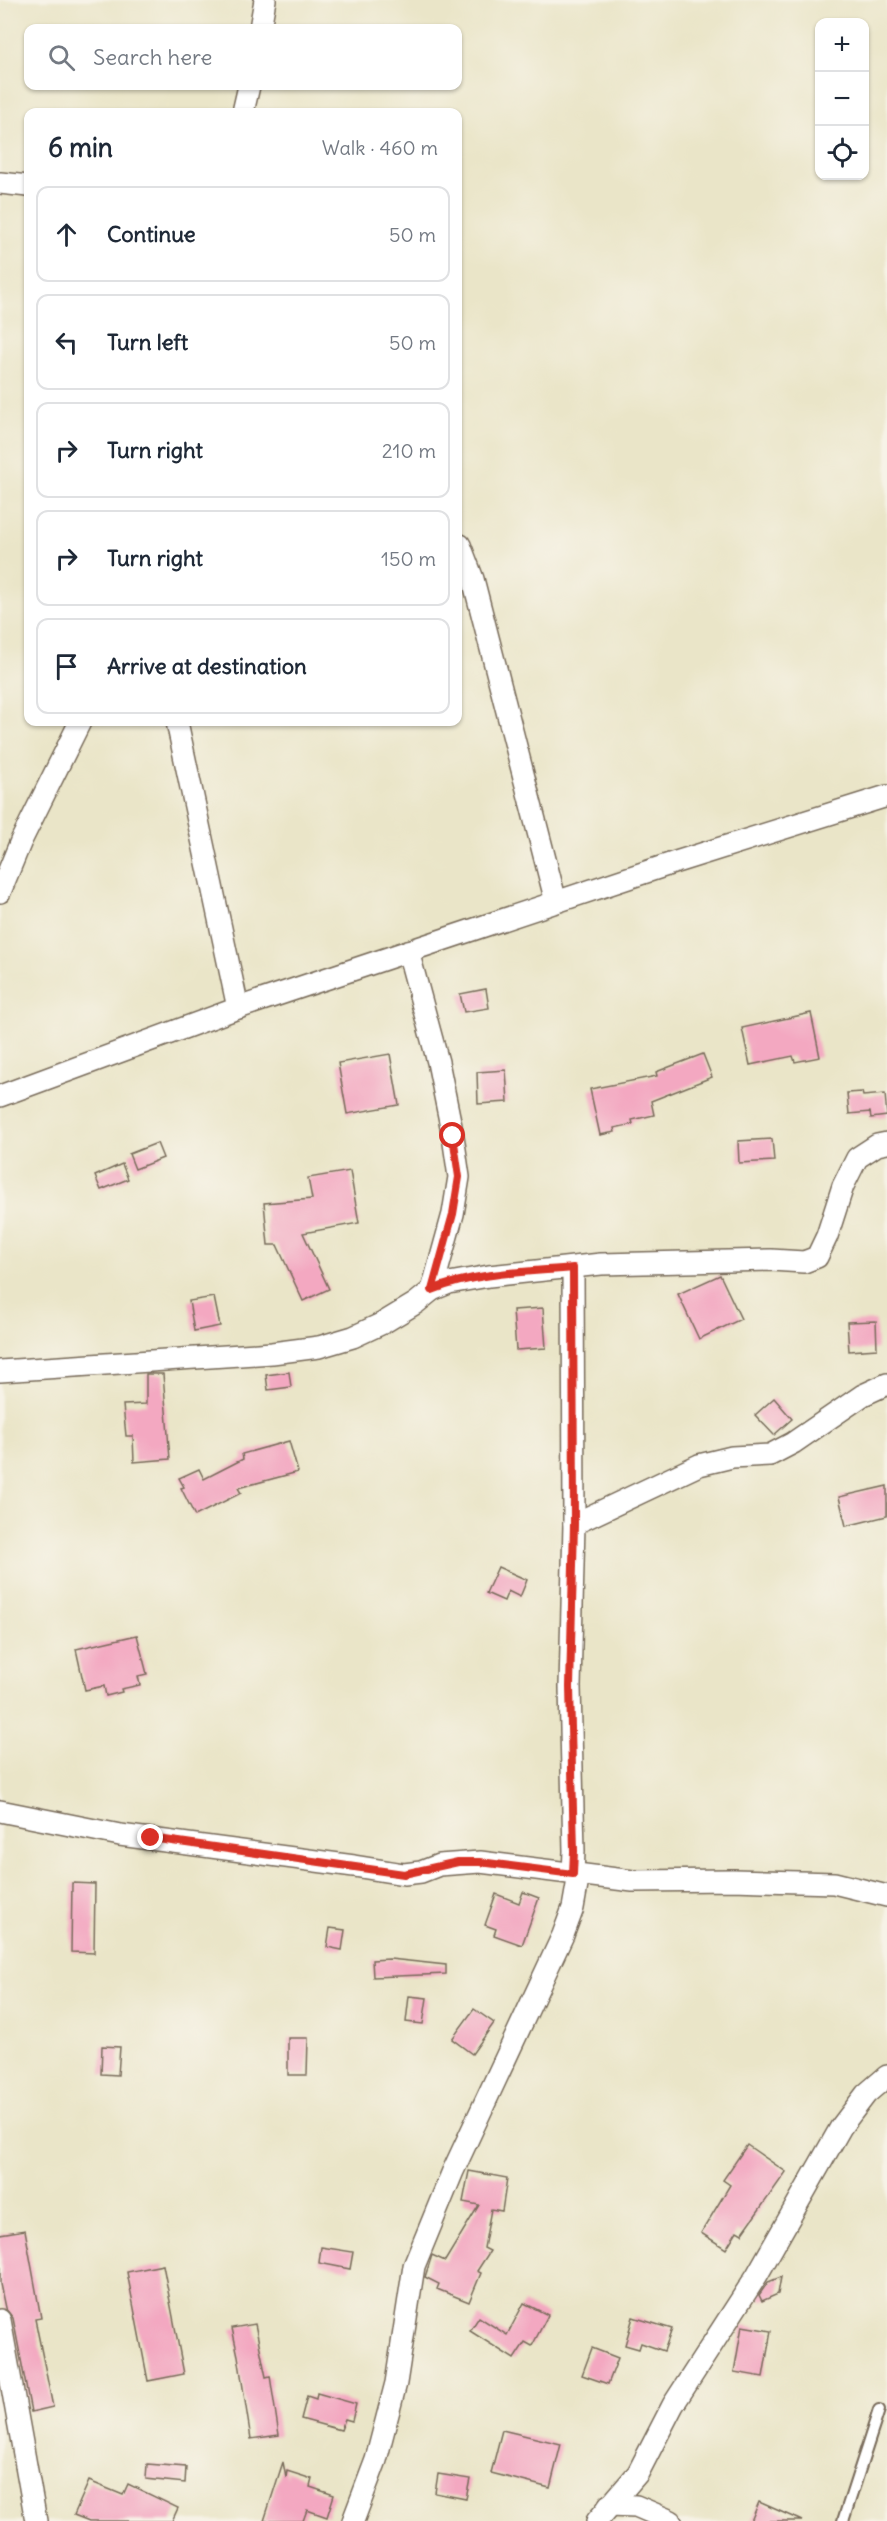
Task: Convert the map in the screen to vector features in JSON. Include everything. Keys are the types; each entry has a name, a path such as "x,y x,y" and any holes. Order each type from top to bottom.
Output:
{"street":[{"path":"261,24 265,0"},
{"path":"244,108 248,90"},
{"path":"0,183 24,186"},
{"path":"462,550 473,579 556,902"},
{"path":"0,892 21,841 78,726"},
{"path":"178,726 238,1008"},
{"path":"0,1096 238,1008 676,862 887,796"},
{"path":"408,951 438,1062 459,1177 453,1214 432,1290"},
{"path":"0,1371 272,1353 319,1347 353,1337 383,1323 416,1303 432,1290 449,1283 489,1276 674,1262 771,1260 804,1262 817,1257 827,1236 843,1186 857,1158 876,1145 887,1143"},
{"path":"353,2521 376,2460 396,2383 414,2266 453,2171 563,1935 573,1908 576,1874 570,1687 574,1524 573,1268"},
{"path":"574,1524 699,1466 732,1457 770,1455 793,1443 862,1395 887,1384"},
{"path":"0,1811 120,1834 342,1864 383,1873 404,1874 458,1862 480,1862 633,1881 733,1880 834,1883 887,1896"},
{"path":"603,2513 638,2473 673,2405 757,2275 841,2127 866,2094 887,2076"},
{"path":"0,2320 36,2521"},
{"path":"603,2513 636,2506 671,2521"}],"lane":[{"path":"843,2521 879,2410"}],"building":[{"path":"486,989 489,1008 464,1012 460,994"},
{"path":"811,1013 820,1057 795,1062 793,1056 750,1065 742,1028"},
{"path":"390,1054 399,1105 347,1114 338,1063"},
{"path":"703,1054 712,1077 651,1101 654,1115 632,1120 633,1124 614,1128 615,1132 600,1135 590,1089 657,1076 656,1072"},
{"path":"506,1070 508,1102 478,1104 477,1072"},
{"path":"862,1092 863,1096 885,1094 887,1116 871,1118 870,1112 849,1114 847,1093"},
{"path":"772,1139 774,1161 739,1163 738,1141"},
{"path":"157,1143 163,1158 135,1169 129,1154"},
{"path":"122,1164 128,1179 101,1190 95,1176"},
{"path":"350,1171 359,1223 303,1233 329,1289 303,1301 277,1245 268,1245 264,1203 312,1199 308,1178"},
{"path":"720,1275 741,1319 699,1339 678,1294"},
{"path":"214,1297 220,1326 194,1331 189,1301"},
{"path":"543,1308 546,1348 516,1350 513,1310"},
{"path":"876,1321 877,1349 849,1351 847,1322"},
{"path":"289,1372 291,1387 268,1390 266,1375"},
{"path":"146,1374 163,1374 170,1459 134,1462 133,1436 126,1436 123,1405 146,1404"},
{"path":"774,1398 792,1419 774,1435 755,1415"},
{"path":"289,1441 298,1472 238,1488 241,1493 195,1516 181,1488 184,1487 179,1478 199,1469 204,1479 243,1459 242,1454"},
{"path":"887,1486 887,1516 846,1526 839,1497"},
{"path":"498,1567 527,1580 520,1597 508,1591 504,1601 486,1593"},
{"path":"137,1635 147,1674 138,1676 140,1685 121,1689 122,1692 106,1696 104,1686 85,1690 76,1649"},
{"path":"72,1883 95,1884 94,1953 71,1952"},
{"path":"523,1892 539,1898 522,1945 494,1935 496,1929 485,1925 496,1894 519,1903"},
{"path":"330,1928 345,1930 342,1950 327,1947"},
{"path":"390,1959 446,1965 446,1974 373,1977 372,1960"},
{"path":"409,1996 427,1998 423,2024 406,2022"},
{"path":"474,2009 494,2023 472,2054 452,2039"},
{"path":"288,2038 308,2038 307,2075 288,2075"},
{"path":"102,2046 120,2047 118,2075 101,2074"},
{"path":"747,2145 786,2172 742,2234 737,2231 726,2249 701,2233 730,2185 723,2180"},
{"path":"469,2171 507,2178 502,2211 491,2209 484,2248 490,2251 477,2271 481,2273 469,2302 437,2289 439,2284 425,2277 432,2255 445,2261 479,2205 463,2202"},
{"path":"25,2230 41,2318 35,2319 53,2407 31,2412 13,2318 5,2308 0,2284 0,2234"},
{"path":"321,2247 353,2252 350,2269 319,2263"},
{"path":"163,2265 184,2374 148,2381 127,2272"},
{"path":"781,2277 778,2294 762,2301 759,2295 768,2282"},
{"path":"524,2303 548,2315 532,2346 525,2342 514,2359 470,2331 479,2317 507,2335"},
{"path":"633,2317 672,2329 664,2351 641,2343 639,2349 625,2345"},
{"path":"255,2324 266,2377 270,2376 279,2435 251,2439 232,2328"},
{"path":"742,2326 771,2331 763,2377 734,2372"},
{"path":"592,2348 618,2358 608,2384 582,2375"},
{"path":"317,2393 356,2404 352,2421 345,2419 341,2430 301,2419 307,2396 316,2399"},
{"path":"502,2430 561,2444 550,2488 491,2473"},
{"path":"283,2462 286,2478 287,2471 312,2479 310,2487 334,2495 327,2517 307,2510 303,2521 264,2521"},
{"path":"147,2464 186,2467 185,2483 146,2479"},
{"path":"438,2474 470,2479 466,2499 435,2493"},
{"path":"89,2481 123,2495 128,2484 178,2508 172,2521 89,2521 74,2515"},
{"path":"759,2502 802,2521 751,2521"}],"route":[{"path":"151,1838 354,1866 383,1873 404,1874 458,1862 480,1862 573,1874 570,1687 574,1524 573,1268 489,1276 449,1283 432,1290 453,1214 459,1177 453,1136"}]}
